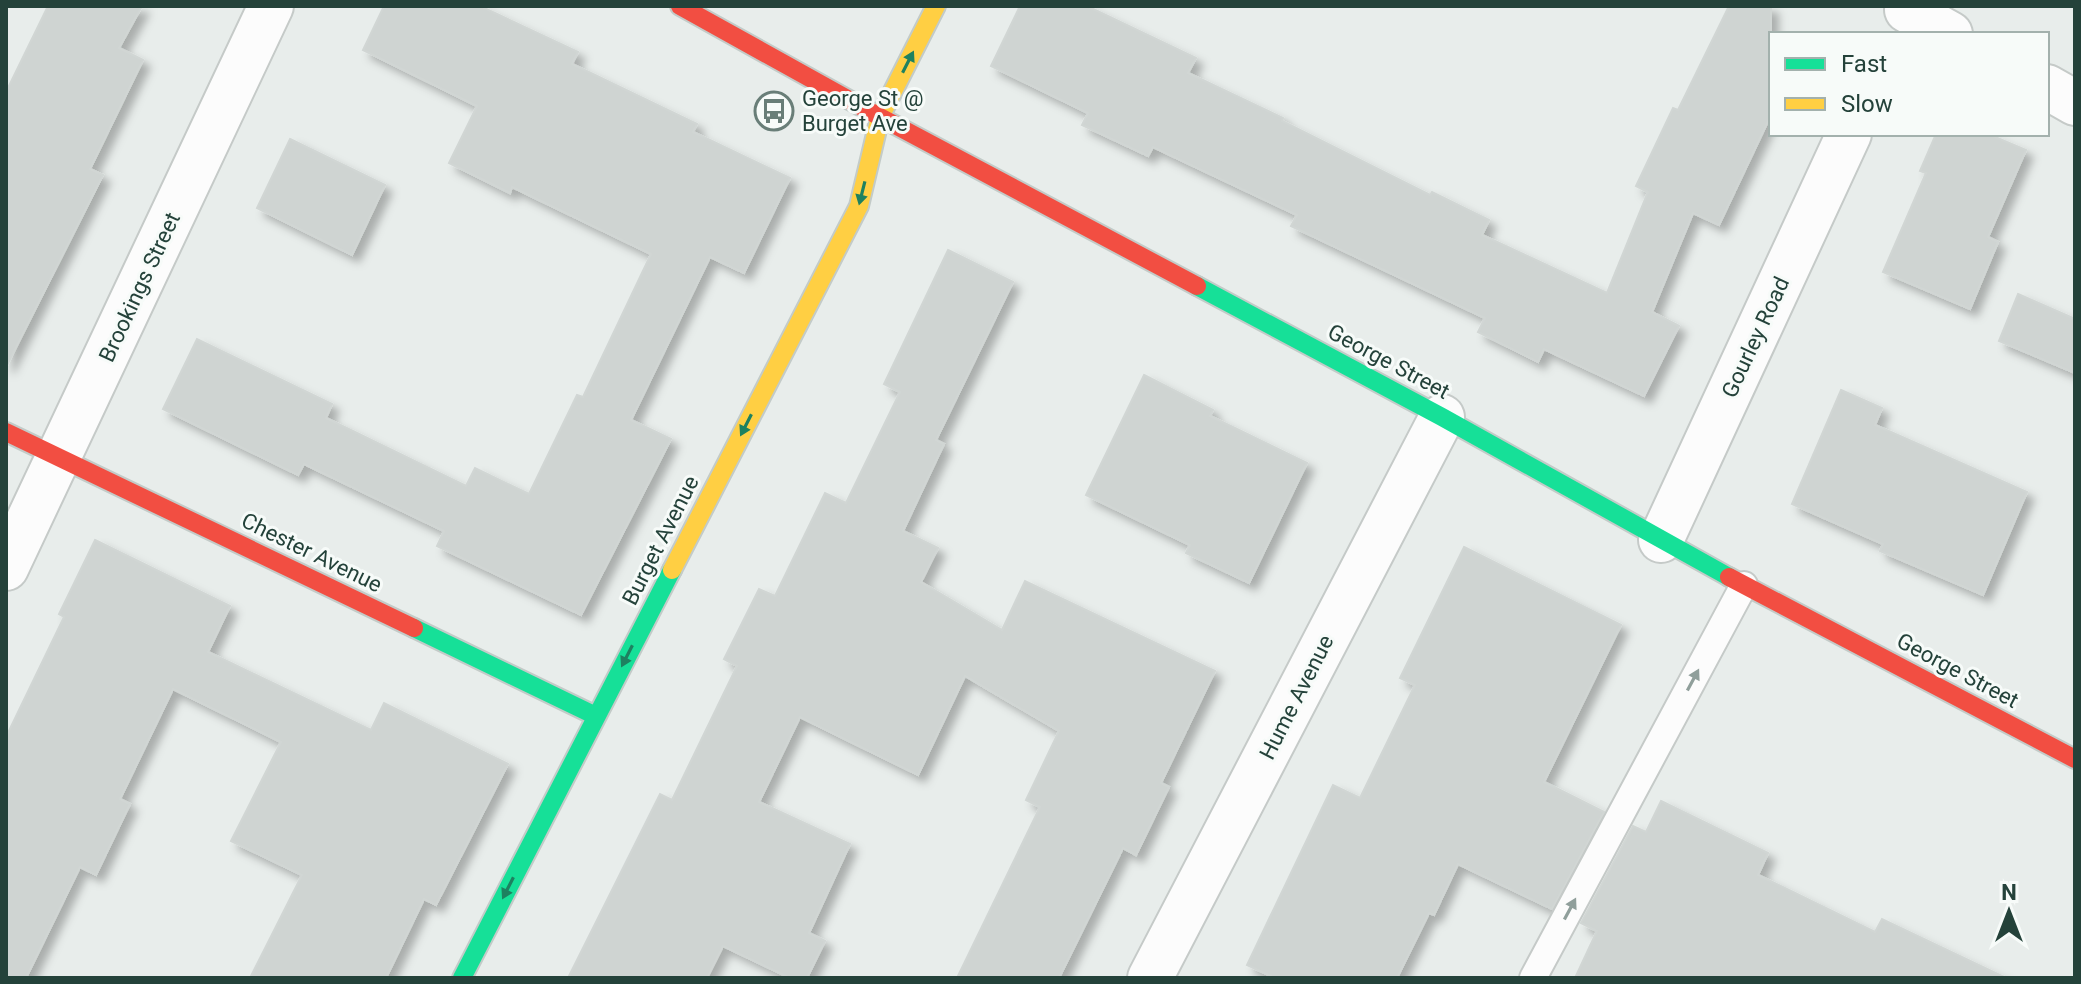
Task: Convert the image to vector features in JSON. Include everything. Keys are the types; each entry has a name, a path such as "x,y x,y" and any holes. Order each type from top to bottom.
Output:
{"street":[{"name":"Brookings Street","path":"6,568 271,6"},
{"name":"George Street","path":"680,6 880,117 1442,417 1744,585 2075,759"},
{"name":"Burget Avenue","path":"462,978 859,206 880,117 936,6"},
{"path":"1903,17 1944,32"},
{"path":"2049,88 2075,103"},
{"name":"Gourley Road","path":"1661,540 1848,136"},
{"name":"Hume Avenue","path":"1150,978 1442,417"},
{"name":"Chester Avenue","path":"6,432 596,716"}],"lane":[{"path":"1533,978 1744,585"}],"building":[{"path":"48,6 142,6 119,48 143,60 90,169 103,175 6,367 6,92"},
{"path":"384,6 480,6 578,52 572,64 697,124 693,132 790,178 744,273 710,257 631,420 671,439 581,615 437,546 444,531 304,464 298,475 163,409 197,339 332,404 326,418 466,486 475,468 529,494 577,395 583,397 651,254 512,187 510,193 449,163 477,106 363,50"},
{"path":"1020,6 1087,6 1196,58 1188,73 1283,118 1282,121 1430,195 1432,192 1489,220 1482,235 1607,293 1648,192 1636,186 1673,108 1678,110 1729,6 1771,6 1769,119 1719,225 1693,213 1652,312 1679,326 1644,396 1544,349 1538,362 1478,332 1485,318 1291,226 1297,215 1153,147 1148,156 1082,125 1088,113 991,66"},
{"path":"1935,136 1993,136 2026,150 1988,237 1998,242 1970,309 1883,272 1926,173 1920,171"},
{"path":"290,139 385,185 352,255 257,208"},
{"path":"948,250 1013,282 936,440 944,444 903,531 938,548 921,582 1002,630 1025,581 1215,671 1161,783 1169,787 1136,855 1123,848 1059,978 957,978 1040,807 1026,800 1059,731 965,676 918,775 800,717 759,802 850,844 809,933 825,941 807,978 790,978 723,946 707,978 568,978 660,794 672,800 737,666 724,659 759,589 775,596 825,493 846,503 900,392 884,384"},
{"path":"2018,294 2075,319 2075,373 1999,341"},
{"path":"1144,375 1213,410 1210,416 1307,463 1249,583 1186,553 1190,545 1086,495"},
{"path":"1841,390 1882,408 1875,425 2027,492 1983,595 1880,551 1883,544 1792,504"},
{"path":"95,540 230,606 208,652 371,730 384,703 508,764 436,905 424,899 386,978 250,978 302,875 231,841 281,742 173,689 120,799 130,804 96,875 80,867 26,978 6,978 6,737 64,617 59,614"},
{"path":"1464,547 1621,625 1544,782 1604,812 1552,909 1458,864 1434,915 1429,913 1397,978 1275,978 1247,965 1333,785 1360,798 1415,685 1400,678"},
{"path":"1661,801 1768,853 1758,875 1875,932 1882,919 2006,978 1575,978 1597,931 1581,923 1633,826 1646,832"}],"traffic: fast":[{"path":"1197,286 1442,417 1729,577"},
{"path":"462,978 672,570"},
{"path":"414,628 596,716"}],"traffic: slow":[{"path":"672,570 859,206 880,117 936,6"}],"traffic: jam":[{"path":"680,6 1197,286"},
{"path":"6,432 414,628"},
{"path":"1729,577 2075,759"}],"place":[{"name":"George St @ Burget Ave","path":"774,111"}]}
